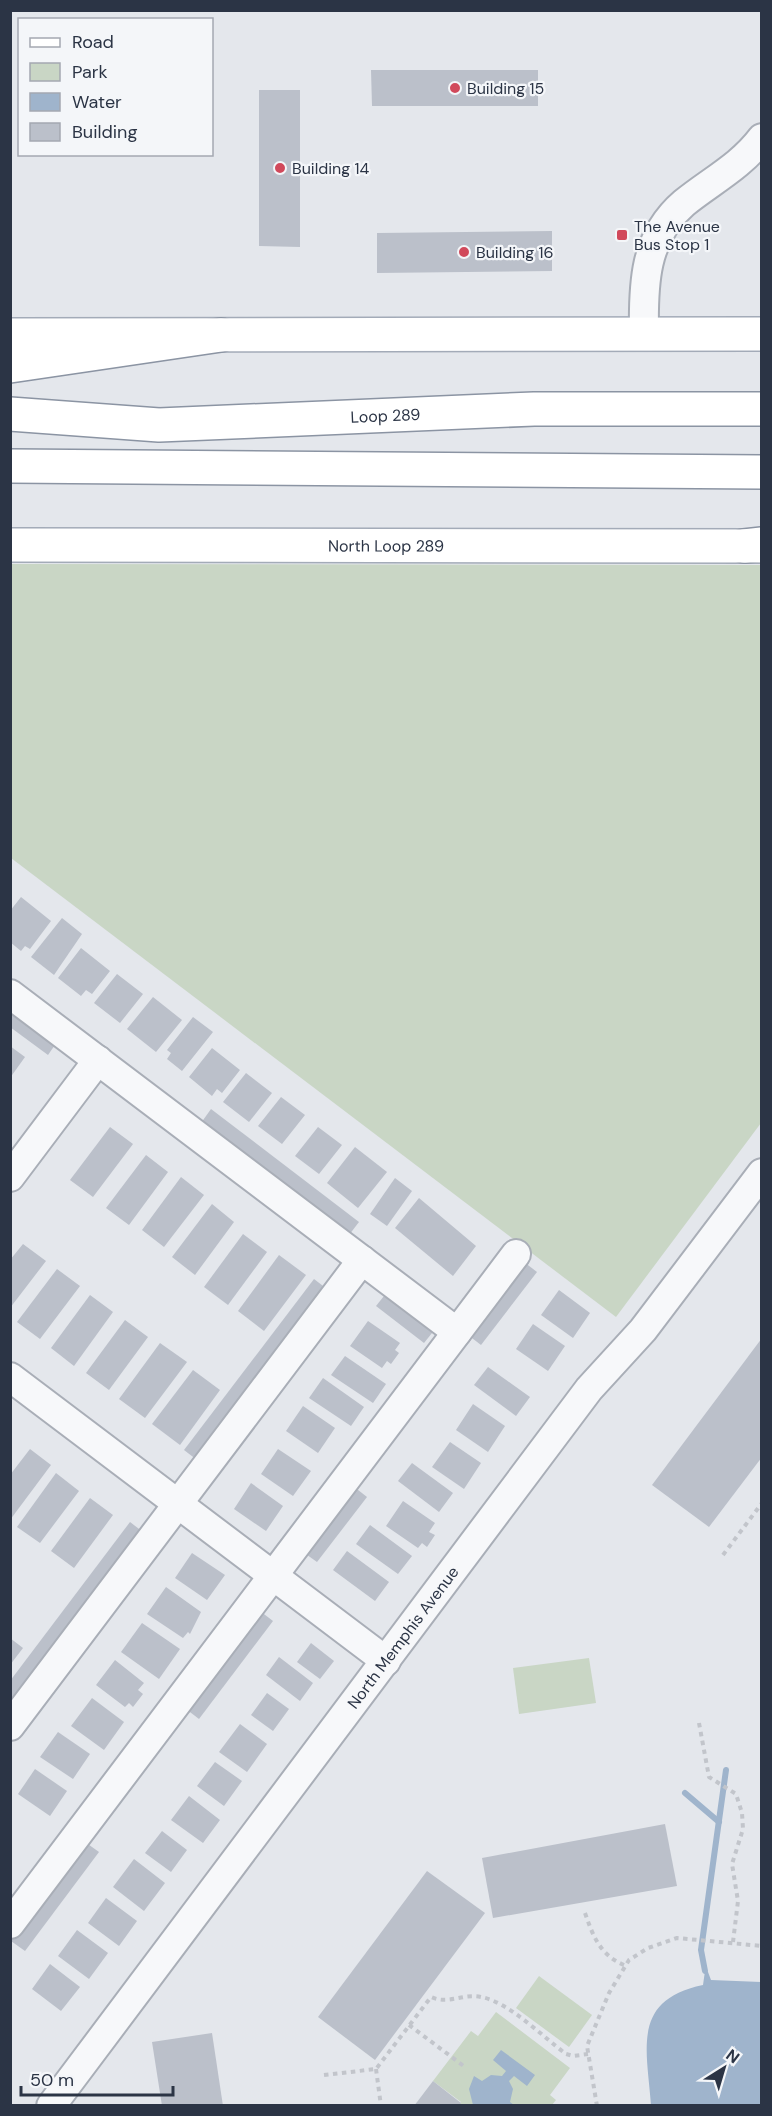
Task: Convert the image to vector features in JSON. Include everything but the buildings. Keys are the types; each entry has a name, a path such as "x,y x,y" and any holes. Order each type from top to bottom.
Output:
{"main road":[{"path":"10,335 762,334"},
{"path":"10,366 221,335"},
{"name":"Loop 289","path":"10,414 159,425 534,409 762,409"},
{"path":"10,466 762,472"},
{"name":"North Loop 289","path":"10,545 756,545"}],"street":[{"path":"644,334 643,293 649,254 656,238 684,203 736,166 762,138"},
{"path":"10,994 457,1332"},
{"path":"10,1177 98,1060"},
{"name":"North Memphis Avenue","path":"51,2106 588,1389 644,1330 762,1173"},
{"path":"10,1924 516,1254"},
{"path":"10,1726 362,1260"},
{"path":"10,1377 386,1661"}],"path":[{"path":"723,1555 762,1503"},
{"path":"699,1723 706,1772 714,1782 736,1794 742,1813 741,1839 732,1864 738,1901 733,1942"},
{"path":"585,1913 600,1946 611,1960 624,1965"},
{"path":"597,2106 588,2054 593,2030 624,1965 648,1948 678,1938 762,1946"},
{"path":"381,2106 376,2069 430,1997 446,2002 475,1996 483,1997 502,2006 566,2054 573,2056 588,2054"},
{"path":"409,2025 465,2067"},
{"path":"324,2075 376,2069"}],"green space":[{"path":"10,564 761,565 761,1123 616,1317 11,858"},
{"path":"589,1658 596,1703 519,1714 513,1668"},
{"path":"539,1976 592,2015 569,2047 516,2008"},
{"path":"496,2012 570,2068 550,2095 556,2100 552,2105 458,2105 461,2102 433,2081 471,2031 478,2036"}],"water":[{"path":"705,1971 708,1972 711,1980 761,1982 761,2105 651,2105 647,2046 648,2030 654,2015 664,2002 680,1992 703,1985"},
{"path":"501,2050 535,2075 527,2086 514,2076 509,2081 513,2089 510,2102 514,2105 473,2105 469,2089 474,2076 482,2081 491,2075 502,2076 506,2071 493,2060"}],"waterway":[{"path":"705,1971 701,1950 726,1770"},
{"path":"685,1793 719,1822"}],"place":[{"name":"Building 15","path":"455,88"},
{"name":"Building 14","path":"280,168"},
{"name":"The Avenue Bus Stop 1","path":"622,235"},
{"name":"Building 16","path":"464,252"}]}
